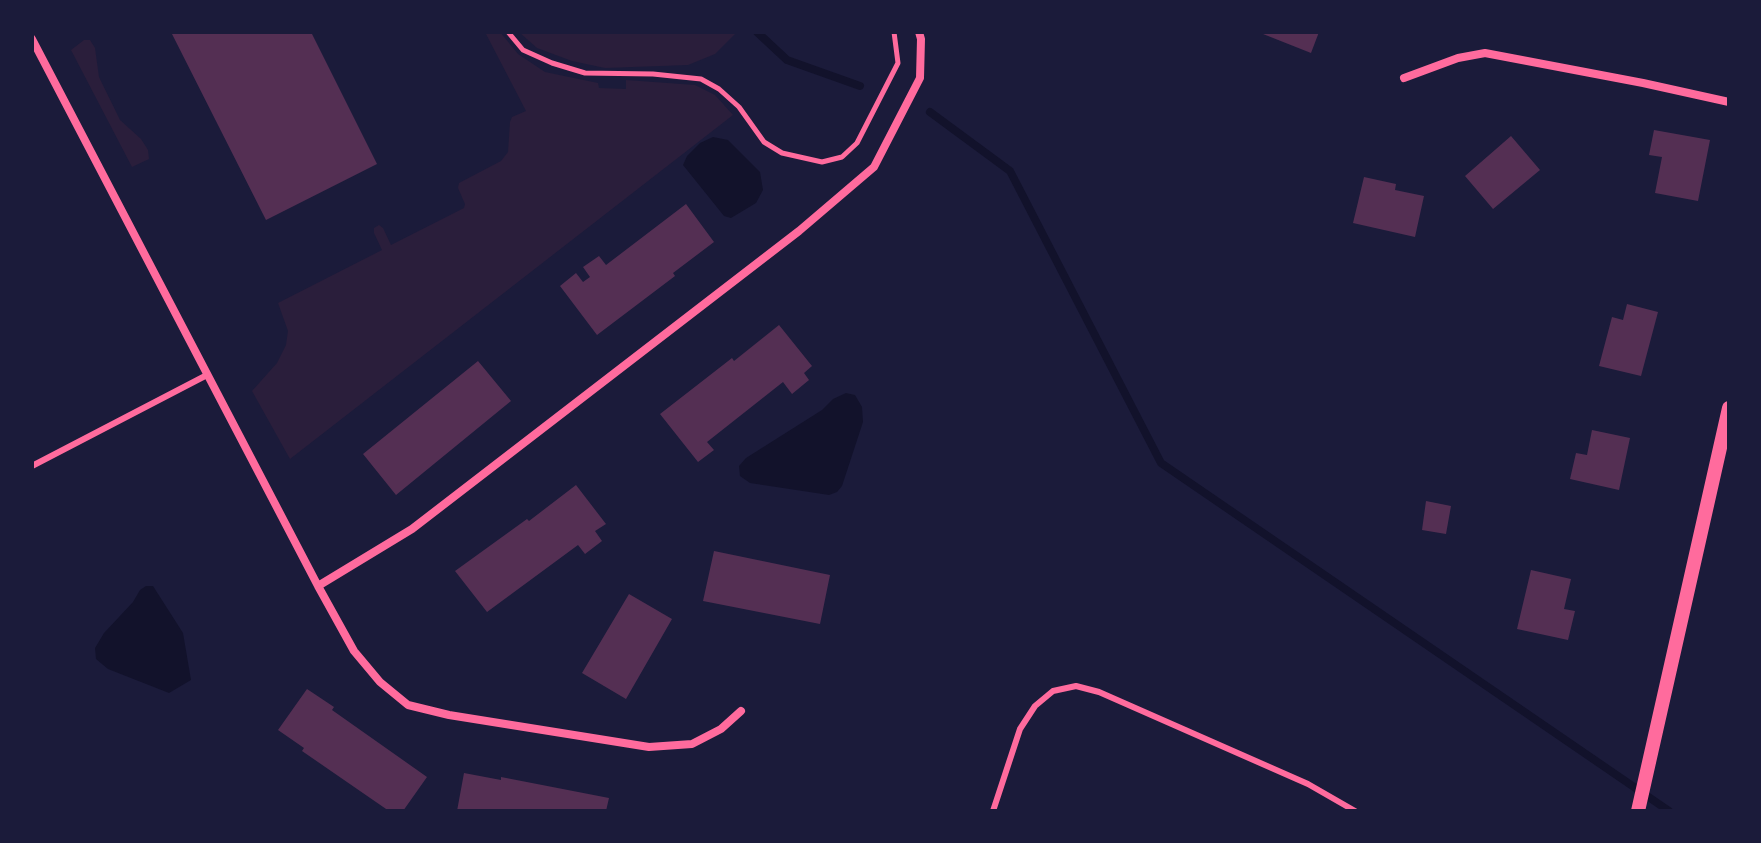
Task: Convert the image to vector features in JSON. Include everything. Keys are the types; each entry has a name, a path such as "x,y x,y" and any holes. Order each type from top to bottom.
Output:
{"street":[{"path":"318,586 412,529 787,241 874,167 920,78 919,32"},
{"path":"32,39 318,586 354,651 380,682 408,705 449,715 649,747 692,744 721,729 741,711"},
{"path":"1404,78 1458,58 1485,53 1729,102"},
{"path":"1638,811 1729,408"}],"lane":[{"path":"32,466 207,375"},
{"path":"993,811 1020,729 1035,706 1053,691 1076,686 1099,692 1308,784 1355,811"}],"path":[{"path":"508,32 523,50 585,73 653,74 701,79 719,89 739,107 764,142 782,153 822,162 842,157 857,143 898,63 894,32"}],"shaded area":[{"path":"485,32 500,32 518,54 545,72 598,83 599,88 626,89 626,80 695,85 715,95 733,115 290,459 252,391 277,363 286,345 288,331 278,303 382,250 374,233 374,228 379,225 391,245 464,208 459,183 501,161 508,152 512,117 526,111"},
{"path":"519,32 735,34 715,54 688,65 605,68 572,61 537,48"},
{"path":"84,40 90,40 95,48 99,77 120,120 148,150 149,159 132,167 71,50"},
{"path":"713,137 728,140 760,172 763,190 756,203 731,218 724,216 683,165 700,143"},
{"path":"846,393 855,395 862,407 863,422 842,486 837,492 829,495 750,483 740,476 739,466 746,458"},
{"path":"146,586 153,586 183,633 191,680 169,693 108,669 96,659 95,648 104,633"}],"building":[{"path":"171,32 311,32 377,164 266,220"},
{"path":"1258,32 1319,32 1311,53"},
{"path":"1654,130 1710,140 1698,201 1655,193 1662,157 1649,155"},
{"path":"1511,136 1540,170 1493,209 1465,176"},
{"path":"1364,177 1396,184 1395,190 1424,196 1415,237 1353,223"},
{"path":"686,204 714,242 597,335 560,286 576,273 583,282 590,277 583,267 599,256 606,265"},
{"path":"1627,304 1658,312 1641,376 1599,366 1612,317 1623,320"},
{"path":"779,325 812,366 804,373 809,380 792,394 783,382 707,442 714,450 698,462 660,414"},
{"path":"478,361 511,401 396,495 363,454"},
{"path":"1592,430 1630,438 1619,490 1570,479 1576,453 1587,455"},
{"path":"576,485 606,524 595,531 602,541 585,554 578,545 487,612 455,571"},
{"path":"1426,501 1451,506 1446,534 1422,530"},
{"path":"714,551 830,575 820,624 703,601"},
{"path":"1531,570 1571,579 1564,609 1575,611 1568,640 1517,629"},
{"path":"629,594 672,619 626,699 582,673"},
{"path":"307,689 427,777 403,811 389,811 302,751 304,748 278,730"},
{"path":"464,773 609,798 606,811 457,811"}],"waterway":[{"path":"757,32 787,60 860,86"},
{"path":"930,112 1010,171 1161,463 1669,811"}]}
